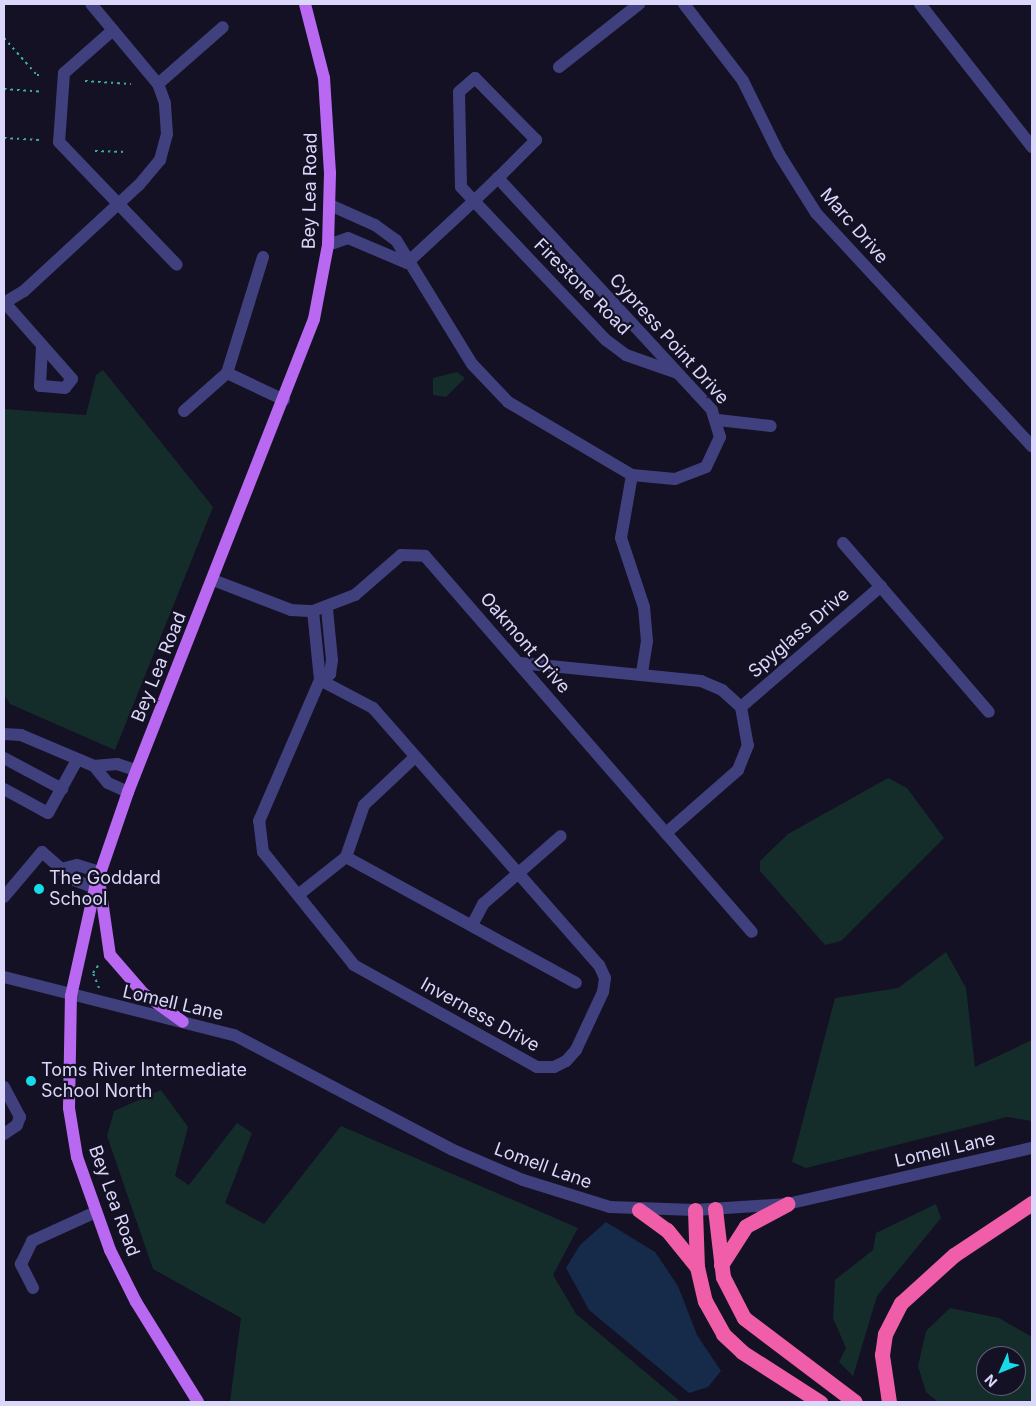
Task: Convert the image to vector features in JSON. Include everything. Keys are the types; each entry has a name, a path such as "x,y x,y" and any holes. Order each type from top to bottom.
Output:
{"highway":[{"path":"889,1402 882,1355 885,1334 902,1303 954,1255 1032,1203"},
{"path":"721,1265 746,1226 788,1204"},
{"path":"714,1209 721,1265 731,1301 744,1318 855,1402"},
{"path":"639,1210 667,1230 697,1267"},
{"path":"695,1210 697,1267 706,1301 723,1334 742,1352 820,1402"}],"main road":[{"name":"Bey Lea Road","path":"198,1402 157,1339 110,1250 77,1157 69,1108 71,996 95,888 128,792 284,400 314,319 328,245 330,205 324,78 305,4"},
{"path":"100,872 101,909 110,955 143,993 183,1022"}],"street":[{"path":"42,346 4,303 118,204 160,160 167,134 165,103 158,84 91,4"},
{"path":"559,67 639,4"},
{"name":"Marc Drive","path":"684,4 742,81 779,154 816,213 1032,446"},
{"path":"920,4 1032,147"},
{"path":"158,84 223,27"},
{"path":"113,30 64,73 59,142 177,265"},
{"name":"Firestone Road","path":"407,263 474,201 536,140 475,78 459,92 461,187 474,201 606,340 626,355 680,374"},
{"name":"Cypress Point Drive","path":"407,263 472,364 508,402 632,475 675,479 706,467 718,448 718,420 680,374 498,178"},
{"path":"330,205 375,225 396,240 407,263"},
{"path":"328,245 348,238 407,263"},
{"path":"184,411 226,373 264,257"},
{"path":"226,373 284,400"},
{"path":"718,420 771,426"},
{"path":"632,475 622,538 644,607 647,641 642,673"},
{"path":"843,543 989,712"},
{"name":"Oakmont Drive","path":"213,580 291,610 313,611 327,609 355,595 401,555 424,556 520,663 752,932"},
{"name":"Spyglass Drive","path":"741,707 881,586"},
{"name":"Inverness Drive","path":"320,680 330,674 332,660 327,609"},
{"name":"Inverness Drive","path":"313,611 320,680 259,821 263,852 354,965 537,1066 554,1067 576,1050 603,992 605,978 518,874 363,700 320,680"},
{"path":"520,663 642,673 701,681 722,690 741,707 748,745 738,770 666,833"},
{"path":"4,734 21,735 94,766 117,764 136,770"},
{"path":"4,758 62,789"},
{"path":"298,895 346,857 364,805 415,758"},
{"path":"4,789 48,814 77,760"},
{"path":"94,766 108,783 128,792"},
{"path":"472,925 484,904 561,836"},
{"path":"4,897 39,854 65,868 74,880 95,888"},
{"path":"346,857 576,983"},
{"path":"65,868 77,865 100,872"},
{"name":"Lomell Lane","path":"4,977 71,996 234,1034 288,1059 453,1150 523,1180 610,1207 639,1210 695,1210 788,1204 1032,1148"},
{"path":"4,1087 20,1117 17,1125 4,1134"},
{"path":"33,1288 21,1264 32,1241 96,1212"}],"path":[{"path":"4,38 37,75 43,75"},
{"path":"85,81 131,84"},
{"path":"4,89 43,92"},
{"path":"4,138 40,140"},
{"path":"95,151 127,152"},
{"path":"99,990 93,973 104,957"}],"green space":[{"path":"103,370 213,507 115,750 10,704 4,695 4,409 86,415 96,375"},
{"path":"457,372 465,378 446,397 433,395 433,378"},
{"path":"888,778 907,788 944,838 841,941 825,945 760,871 760,861 788,834"},
{"path":"946,952 966,988 975,1067 1032,1040 1032,1121 1007,1117 806,1168 792,1162 835,998 898,988"},
{"path":"161,1090 188,1127 175,1176 189,1185 237,1123 252,1133 225,1203 264,1224 341,1126 578,1228 553,1275 576,1314 681,1402 230,1402 241,1318 153,1269 107,1136 114,1111"},
{"path":"936,1204 941,1218 877,1296 853,1376 839,1362 846,1348 833,1318 835,1280 873,1250 876,1233"},
{"path":"950,1308 999,1318 1032,1337 1032,1402 938,1402 926,1392 918,1366 926,1331"}],"water":[{"path":"606,1222 655,1252 678,1286 697,1335 721,1371 708,1387 689,1393 589,1310 566,1268 580,1245"}],"place":[{"name":"The Goddard School","path":"39,889"},
{"name":"Toms River Intermediate School North","path":"31,1081"}]}
